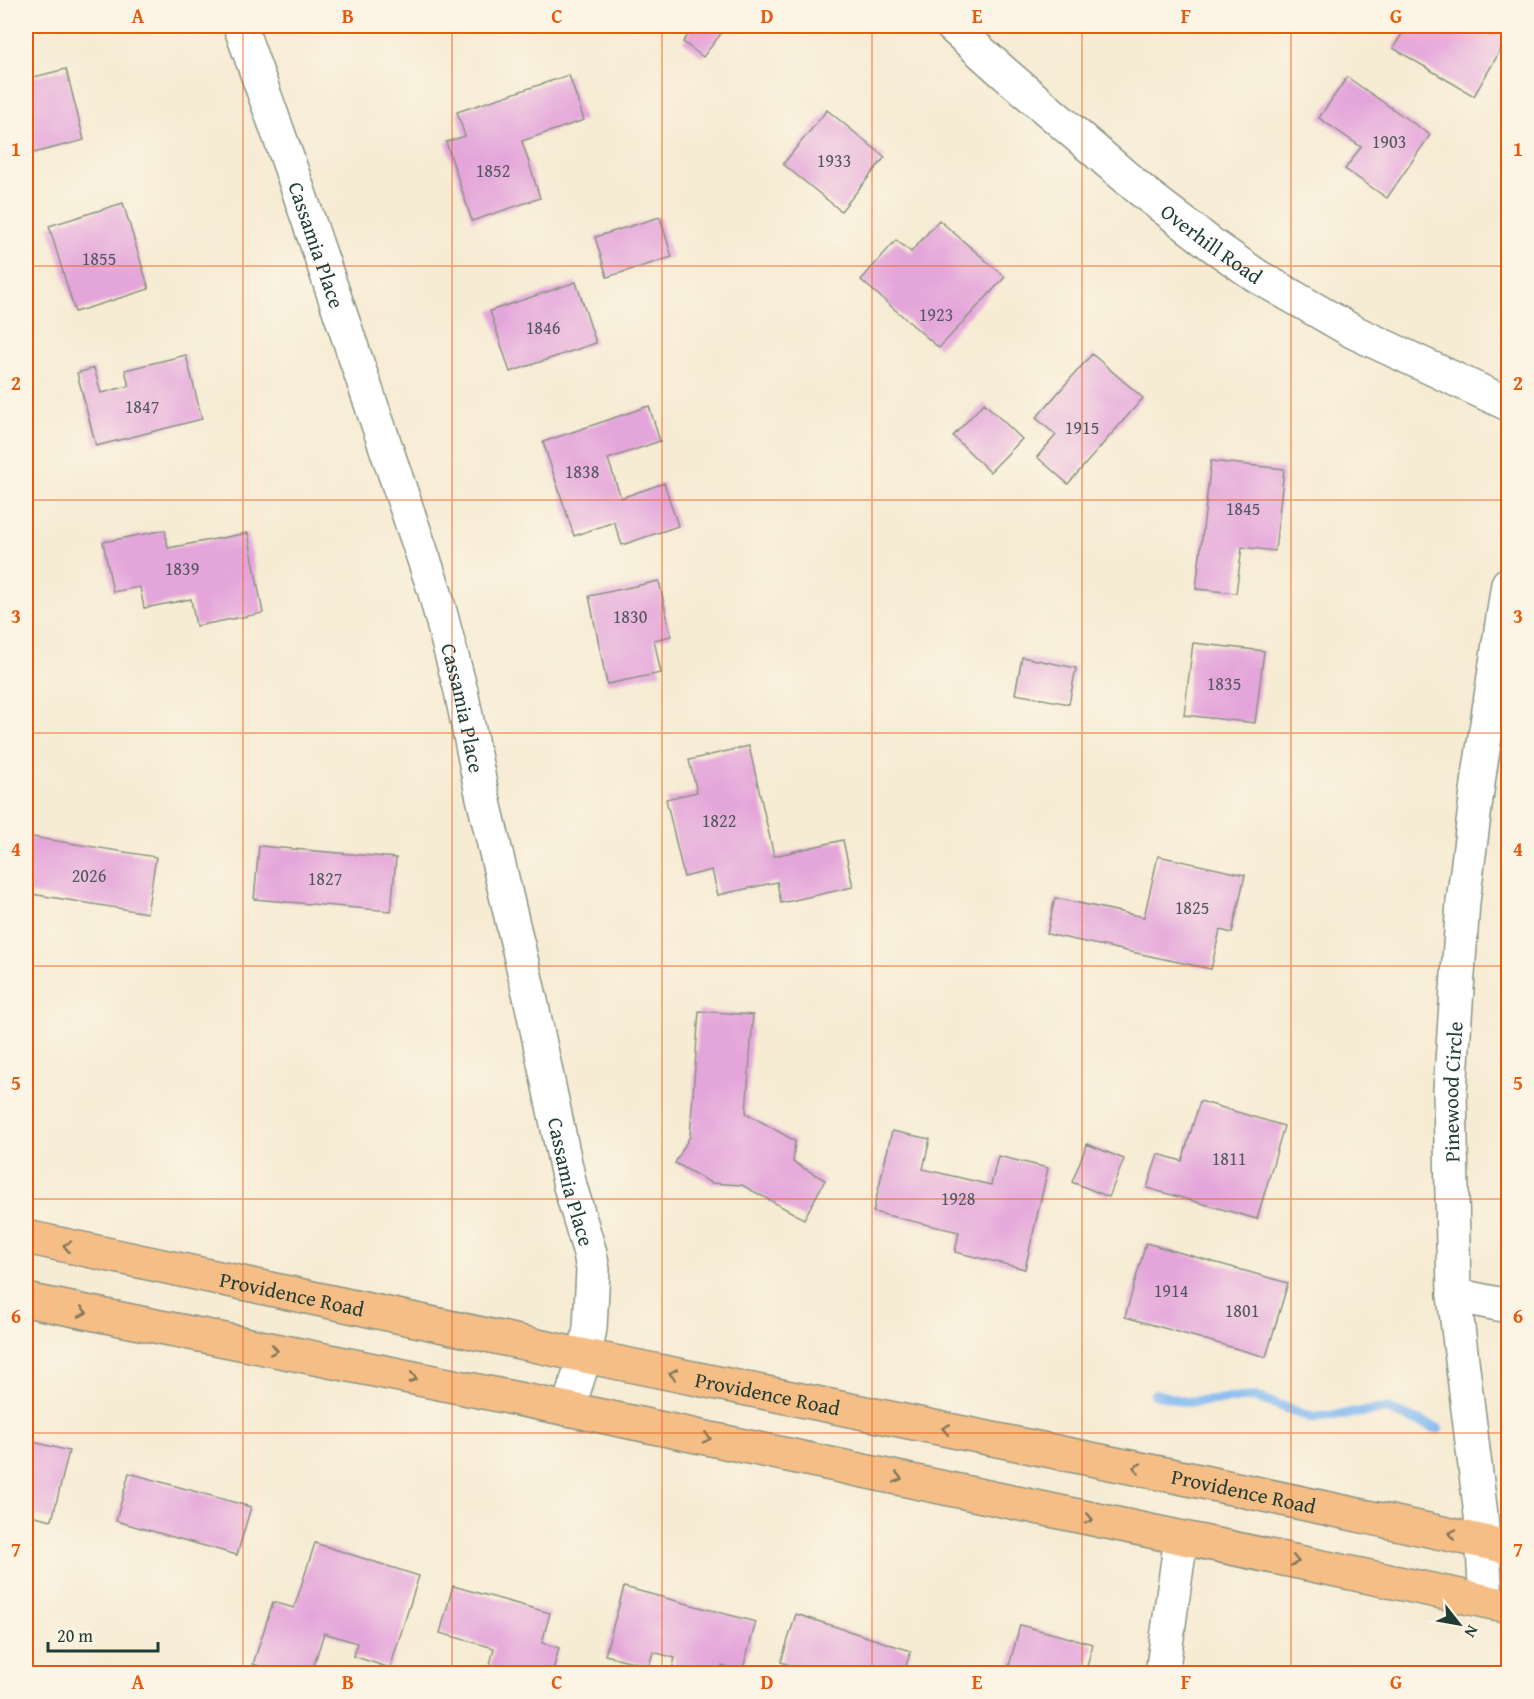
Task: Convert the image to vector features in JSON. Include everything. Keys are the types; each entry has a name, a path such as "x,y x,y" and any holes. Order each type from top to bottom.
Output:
{"main road":[{"name":"Providence Road","path":"26,1237 585,1356 1496,1544"},
{"path":"26,1300 568,1409 1497,1603"}],"street":[{"name":"Cassamia Place","path":"240,26 435,589 461,691 570,1186 593,1270 590,1328 585,1356 568,1409"},
{"name":"Overhill Road","path":"952,26 1133,184 1257,276 1354,332 1509,404"},
{"name":"Pinewood Circle","path":"1497,1603 1496,1544 1454,1296 1450,1091 1463,902 1479,776 1509,584"},
{"path":"1454,1296 1509,1306"},
{"path":"1162,1674 1181,1538"}],"building":[{"path":"681,26 727,26 703,57 683,42 690,32"},
{"path":"1407,26 1484,26 1507,39 1474,96 1393,48"},
{"path":"66,69 84,140 26,155 26,79"},
{"path":"569,75 584,120 522,141 540,198 472,221 446,142 465,136 457,112"},
{"path":"1347,77 1430,135 1387,198 1345,169 1361,147 1319,118"},
{"path":"827,110 885,157 841,211 783,164"},
{"path":"123,203 149,289 75,312 49,226"},
{"path":"660,217 672,257 607,277 595,237"},
{"path":"939,220 1005,277 939,348 861,280 896,240 911,252"},
{"path":"576,282 596,343 510,372 490,311"},
{"path":"1092,354 1143,398 1068,484 1037,457 1056,435 1036,418"},
{"path":"186,355 202,419 96,446 77,373 94,368 101,393 129,386 125,370"},
{"path":"984,403 1022,439 990,472 953,436"},
{"path":"649,406 660,441 608,459 621,498 664,483 678,526 622,545 614,522 574,536 543,442"},
{"path":"1211,461 1284,469 1275,551 1242,547 1236,593 1196,589"},
{"path":"165,530 168,548 248,533 263,613 196,626 191,599 144,608 140,587 113,592 103,542"},
{"path":"659,581 671,636 654,640 661,673 607,684 589,596"},
{"path":"1193,643 1264,651 1255,723 1184,715"},
{"path":"1022,657 1076,668 1069,704 1015,694"},
{"path":"749,746 774,856 843,840 853,887 781,903 777,882 718,895 712,870 684,877 666,799 697,792 689,760"},
{"path":"26,836 156,857 147,913 26,893"},
{"path":"259,846 396,858 391,911 254,899"},
{"path":"1158,856 1245,875 1232,933 1220,930 1211,969 1047,934 1055,898 1144,917"},
{"path":"699,1011 753,1015 746,1113 795,1141 793,1162 825,1180 804,1219 742,1185 711,1183 675,1163 690,1136"},
{"path":"1200,1101 1284,1126 1257,1219 1147,1188 1158,1154 1182,1161"},
{"path":"892,1131 930,1139 923,1169 991,1185 998,1156 1048,1168 1025,1269 955,1252 959,1232 873,1212"},
{"path":"1087,1144 1124,1159 1109,1197 1072,1182"},
{"path":"1146,1243 1288,1283 1266,1357 1125,1317"},
{"path":"26,1440 69,1451 52,1520 26,1514"},
{"path":"129,1473 251,1507 237,1555 116,1521"},
{"path":"315,1543 419,1576 390,1668 353,1656 357,1643 324,1633 311,1674 283,1674 253,1664 273,1602 294,1608"},
{"path":"453,1586 550,1613 542,1643 559,1648 552,1674 488,1674 494,1648 440,1633"},
{"path":"624,1587 756,1622 742,1672 722,1666 721,1674 671,1674 675,1658 653,1652 649,1666 605,1655"},
{"path":"796,1614 911,1651 903,1674 815,1674 781,1662"},
{"path":"1020,1625 1093,1644 1085,1674 1007,1674"}],"waterway":[{"path":"1155,1394 1186,1402 1256,1397 1313,1418 1387,1409 1438,1429"}]}
